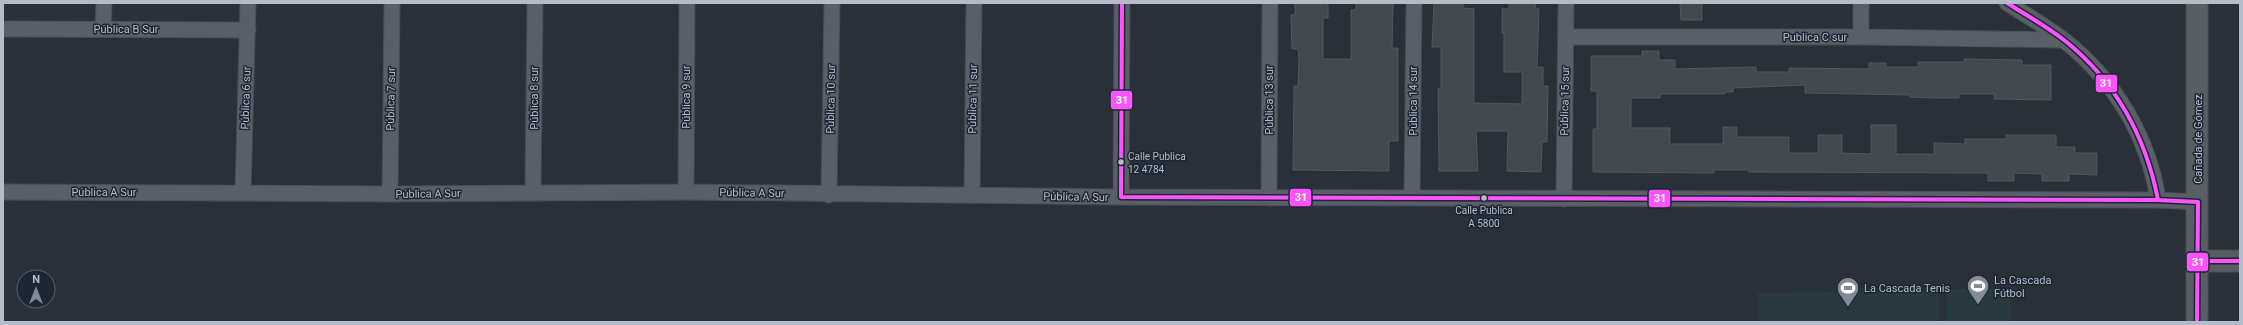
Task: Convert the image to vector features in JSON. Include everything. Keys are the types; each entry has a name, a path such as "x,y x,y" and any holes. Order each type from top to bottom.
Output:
{"main road":[{"name":"Cañada de Gómez","path":"2197,3 2197,322"},
{"path":"2198,261 2240,261"}],"street":[{"path":"103,29 104,3"},
{"name":"Pública 6 sur","path":"243,193 248,3"},
{"name":"Pública 7 sur","path":"390,194 392,3"},
{"name":"Pública 8 sur","path":"533,193 534,3"},
{"name":"Pública 9 sur","path":"686,192 687,3"},
{"name":"Pública 10 sur","path":"829,195 832,3"},
{"name":"Pública 11 sur","path":"972,195 974,3"},
{"path":"1121,197 1122,3"},
{"name":"Pública 13 sur","path":"1269,198 1270,3"},
{"name":"Pública 14 sur","path":"1412,198 1414,3"},
{"name":"Pública 15 sur","path":"1564,199 1566,3"},
{"path":"1861,3 1861,37"},
{"path":"2007,3 2064,40 2084,57 2103,78 2126,110 2145,149 2154,175 2158,200"},
{"name":"Pública B Sur","path":"3,29 248,30"},
{"name":"Publica C sur","path":"1566,37 1861,37 2064,40"},
{"name":"Pública A Sur","path":"3,192 390,194 686,192 829,195 1269,198 2158,200 2198,202"}],"green space":[{"name":"La Cascada Fútbol","path":"1946,289 2010,289 2010,322 1946,322"},
{"name":"La Cascada Tenis","path":"1938,291 1938,322 1759,322 1758,293"}],"building":[{"path":"1295,3 1328,3 1328,18 1323,18 1323,59 1351,59 1351,10 1356,10 1356,3 1393,3 1392,48 1398,48 1398,141 1389,141 1389,171 1293,170 1294,86 1298,86 1299,59 1298,49 1292,49 1291,15 1295,15"},
{"path":"1434,3 1463,3 1463,8 1474,9 1474,103 1522,104 1522,72 1504,72 1504,33 1502,33 1502,9 1509,9 1509,3 1535,3 1536,9 1539,9 1537,67 1543,67 1543,86 1548,86 1547,142 1542,142 1541,172 1507,171 1508,131 1476,131 1478,171 1439,171 1438,89 1441,89 1441,47 1432,47"},
{"path":"1680,3 1702,3 1702,20 1681,20"},
{"path":"1642,51 1659,51 1659,60 1675,60 1675,69 1756,67 1756,72 1789,72 1789,68 1869,69 1869,63 1886,63 1886,67 1918,67 1918,62 1964,62 1964,59 2022,60 2022,65 2051,65 2051,100 1994,99 1994,94 1959,94 1959,98 1934,98 1910,97 1910,95 1805,93 1805,85 1733,88 1733,92 1725,92 1725,94 1660,94 1660,98 1631,98 1631,128 1670,128 1670,144 1723,144 1723,127 1737,127 1737,137 1789,137 1789,153 1818,153 1818,135 1842,135 1842,153 1871,154 1871,125 1896,125 1896,154 1934,154 1934,143 1965,144 1965,139 2006,139 2006,135 2056,135 2056,147 2075,147 2075,153 2097,153 2097,175 2069,174 2069,181 2042,181 2042,174 2014,173 2014,181 1988,181 1988,173 1749,172 1749,170 1714,170 1714,173 1593,172 1593,129 1597,129 1597,91 1591,91 1591,56 1642,56"}],"transit line":[{"name":"31","path":"1121,197 1122,3"},
{"name":"31","path":"2007,3 2064,40 2099,73 2126,111 2136,132 2153,177 2158,200"},
{"name":"31","path":"1121,197 2158,200 2198,202"},
{"name":"31","path":"2197,322 2198,202"},
{"name":"31","path":"2198,261 2240,261"}],"place":[{"name":"Calle Publica 12 4784","path":"1121,162"},
{"name":"Calle Publica A 5800","path":"1484,198"},
{"name":"La Cascada Fútbol","path":"1978,306"},
{"name":"La Cascada Tenis","path":"1848,308"}]}
